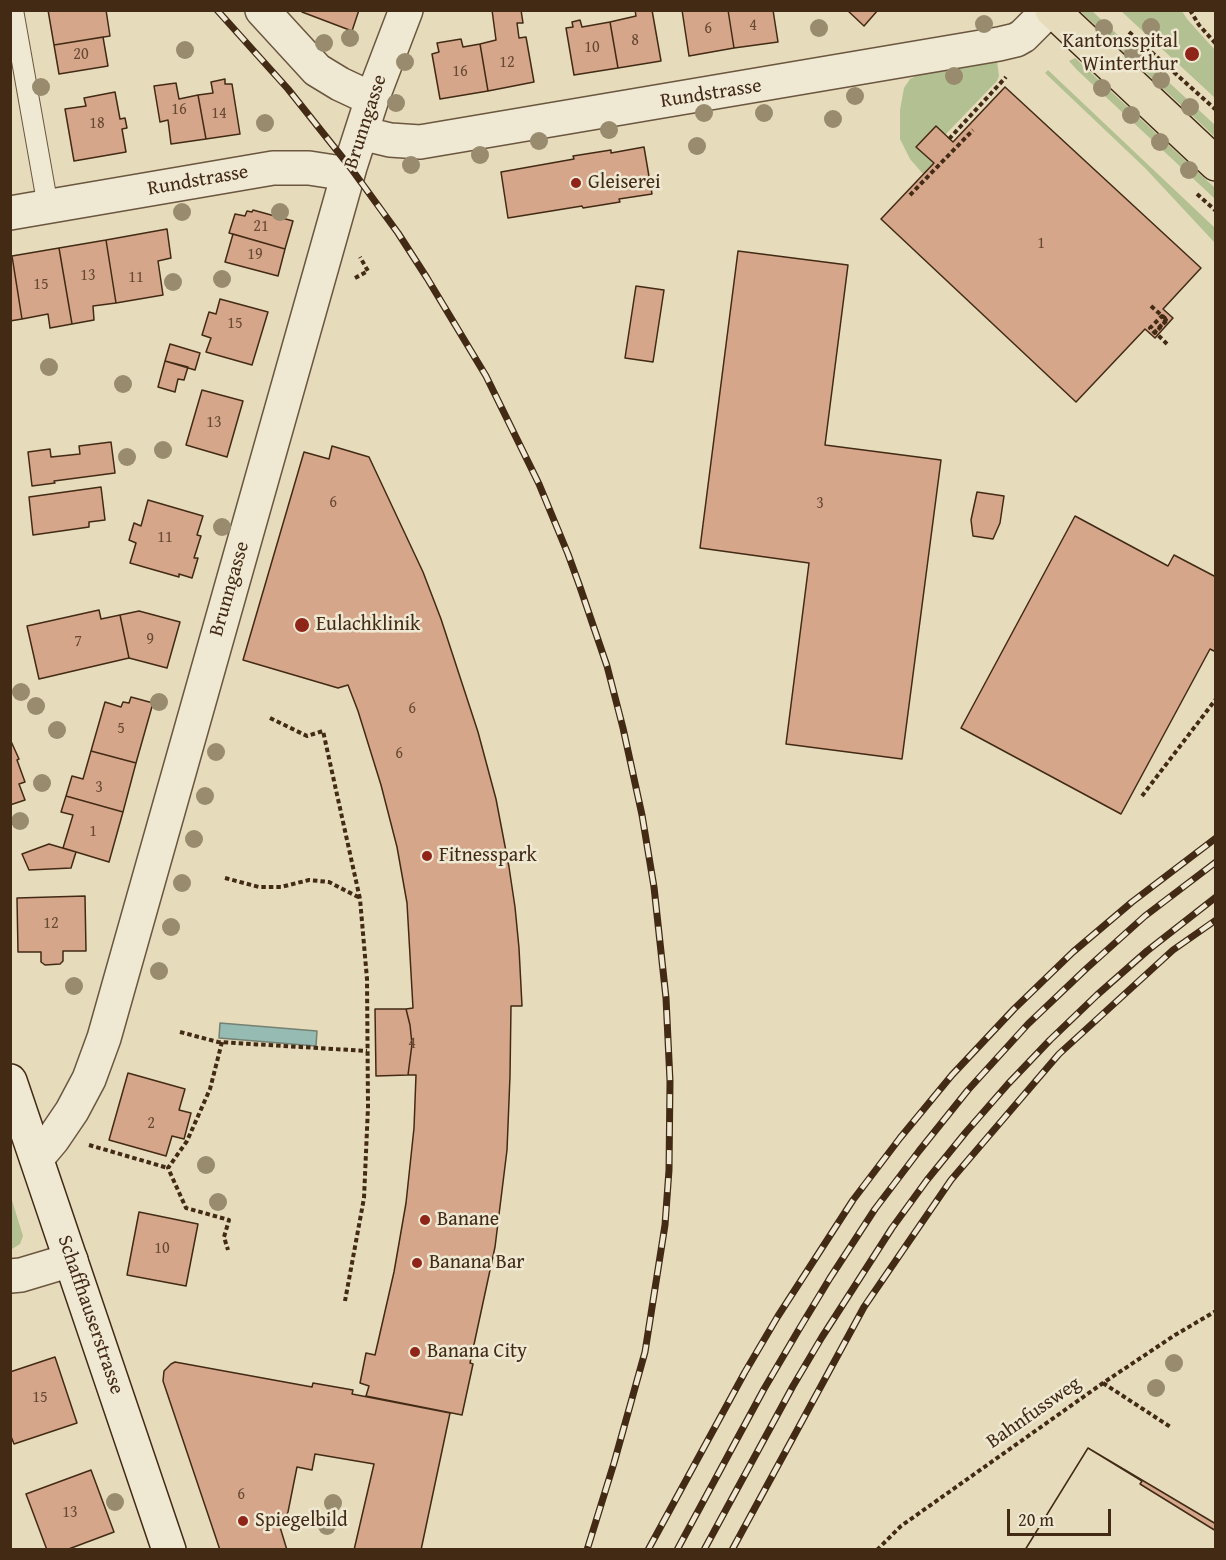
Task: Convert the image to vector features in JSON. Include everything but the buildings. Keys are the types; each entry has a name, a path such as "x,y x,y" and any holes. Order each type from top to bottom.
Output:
{"main road":[{"path":"1051,10 1215,164"}],"street":[{"path":"262,10 318,70 340,84 372,99"},
{"name":"Brunngasse","path":"37,1158 76,1105 89,1079 104,1038 348,174 372,99 406,10"},
{"name":"Rundstrasse","path":"361,133 390,140 420,142 999,44 1023,36 1051,10"},
{"name":"Rundstrasse","path":"10,213 283,167 348,174"},
{"name":"Schaffhauserstrasse","path":"10,1081 169,1550"},
{"path":"10,1276 21,1275 71,1260"}],"lane":[{"path":"14,10 48,207"}],"path":[{"path":"1190,10 1215,44"},
{"path":"1123,26 1215,110"},
{"path":"950,139 1011,72"},
{"path":"910,195 973,130"},
{"path":"1151,306 1167,320 1161,327 1155,333 1150,328 1162,316 1166,320 1155,332 1161,338 1167,344"},
{"path":"1142,796 1215,699"},
{"path":"270,718 307,736 323,731 360,899 367,979 368,1107 364,1198 345,1301"},
{"path":"225,878 259,887 281,887 309,880 329,882 360,899"},
{"path":"180,1032 222,1042 368,1051"},
{"path":"168,1168 187,1141 210,1089 222,1042"},
{"path":"86,1144 168,1168 186,1209 229,1221 224,1237 228,1250"},
{"name":"Bahnfussweg","path":"878,1550 901,1526 1103,1383 1215,1311"},
{"path":"1103,1383 1172,1428"}],"green space":[{"path":"1080,11 1092,11 1215,125 1215,137"},
{"name":"Kantonsspital Winterthur","path":"1121,11 1182,11 1215,50 1215,98"},
{"path":"1075,58 1215,188 1215,199 1077,70 1069,61"},
{"path":"997,61 999,76 997,81 945,135 936,126 916,147 934,163 923,174 910,159 900,139 900,110 904,88 910,79 918,75"},
{"path":"1048,70 1215,228 1215,243 1145,168 1045,73"},
{"path":"11,1197 23,1236 20,1244 12,1249"}],"water":[{"path":"220,1023 317,1031 316,1046 219,1038"}],"railway":[{"path":"217,10 288,89 350,167 398,233 486,376 539,484 568,554 607,666 623,728 642,815 654,887 666,998 670,1081 669,1170 665,1225 645,1352 587,1550"},
{"path":"648,1550 778,1316 853,1200 900,1138 952,1075 1014,1009 1073,952 1132,902 1216,838"},
{"path":"677,1550 764,1389 830,1278 875,1209 919,1151 968,1090 1028,1024 1145,916 1216,862"},
{"path":"704,1550 822,1337 892,1228 927,1180 1008,1084 1050,1040 1147,951 1216,897"},
{"path":"732,1550 864,1307 951,1180 1059,1054 1173,950 1216,920"}],"place":[{"name":"Kantonsspital Winterthur","path":"1192,54"},
{"name":"Gleiserei","path":"576,183"},
{"name":"Eulachklinik","path":"302,625"},
{"name":"Fitnesspark","path":"427,856"},
{"name":"Banane","path":"425,1220"},
{"name":"Banana Bar","path":"417,1263"},
{"name":"Banana City","path":"415,1352"},
{"name":"Spiegelbild","path":"243,1521"}]}
